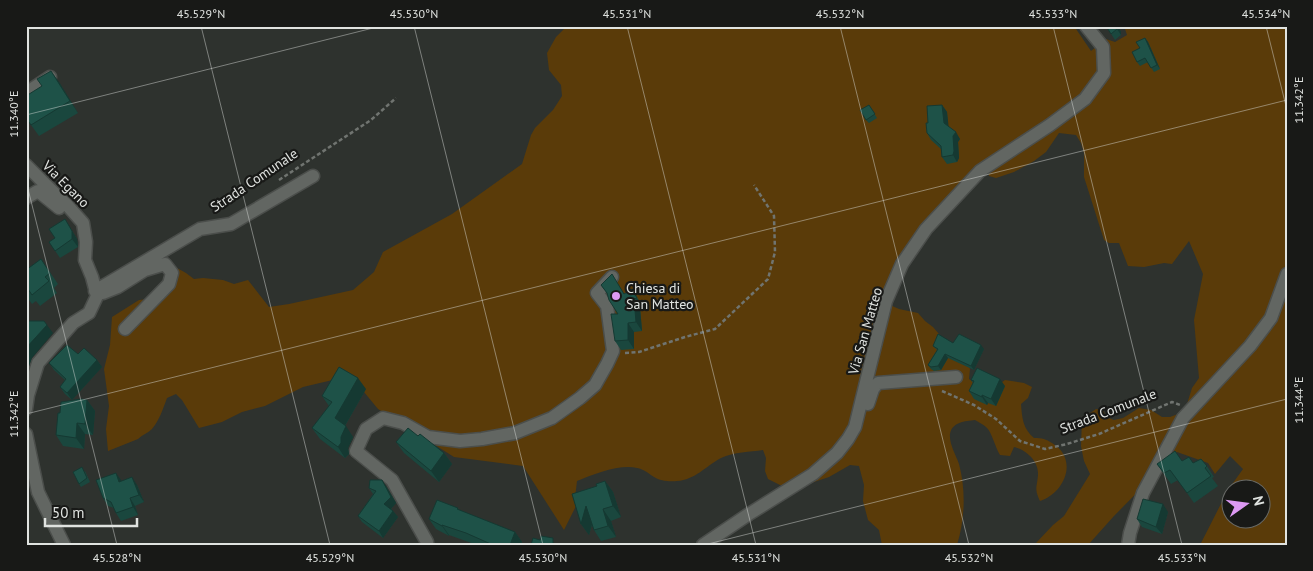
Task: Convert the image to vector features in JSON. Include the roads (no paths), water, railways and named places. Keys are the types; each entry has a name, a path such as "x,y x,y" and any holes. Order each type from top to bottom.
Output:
{"street":[{"name":"Via San Matteo","path":"703,545 813,474 837,453 848,439 855,427 886,301 902,264 926,229 980,171 1050,125 1085,99 1104,73 1103,47 1086,26"},
{"path":"26,93 50,77"},
{"name":"Via Egano","path":"26,165 83,223 86,242 85,260 96,293"},
{"name":"Strada Comunale","path":"96,293 200,229 232,224 312,176"},
{"path":"26,198 38,191 67,214 75,214"},
{"path":"26,409 28,395 38,363 73,323 89,312 96,293 118,287 145,270 165,264 172,273 169,284 125,329"},
{"path":"1128,545 1143,493 1183,418 1250,346 1271,318 1287,274"},
{"path":"427,545 392,480 356,451 366,429 383,418 403,423 428,437 460,441 515,433 552,418 595,385 610,359 613,351 607,306 597,292 612,277"},
{"path":"855,427 864,415 873,388 878,383 956,376"},
{"path":"26,434 38,492 64,545"}],"place":[{"name":"Chiesa di San Matteo","path":"616,296"}]}
